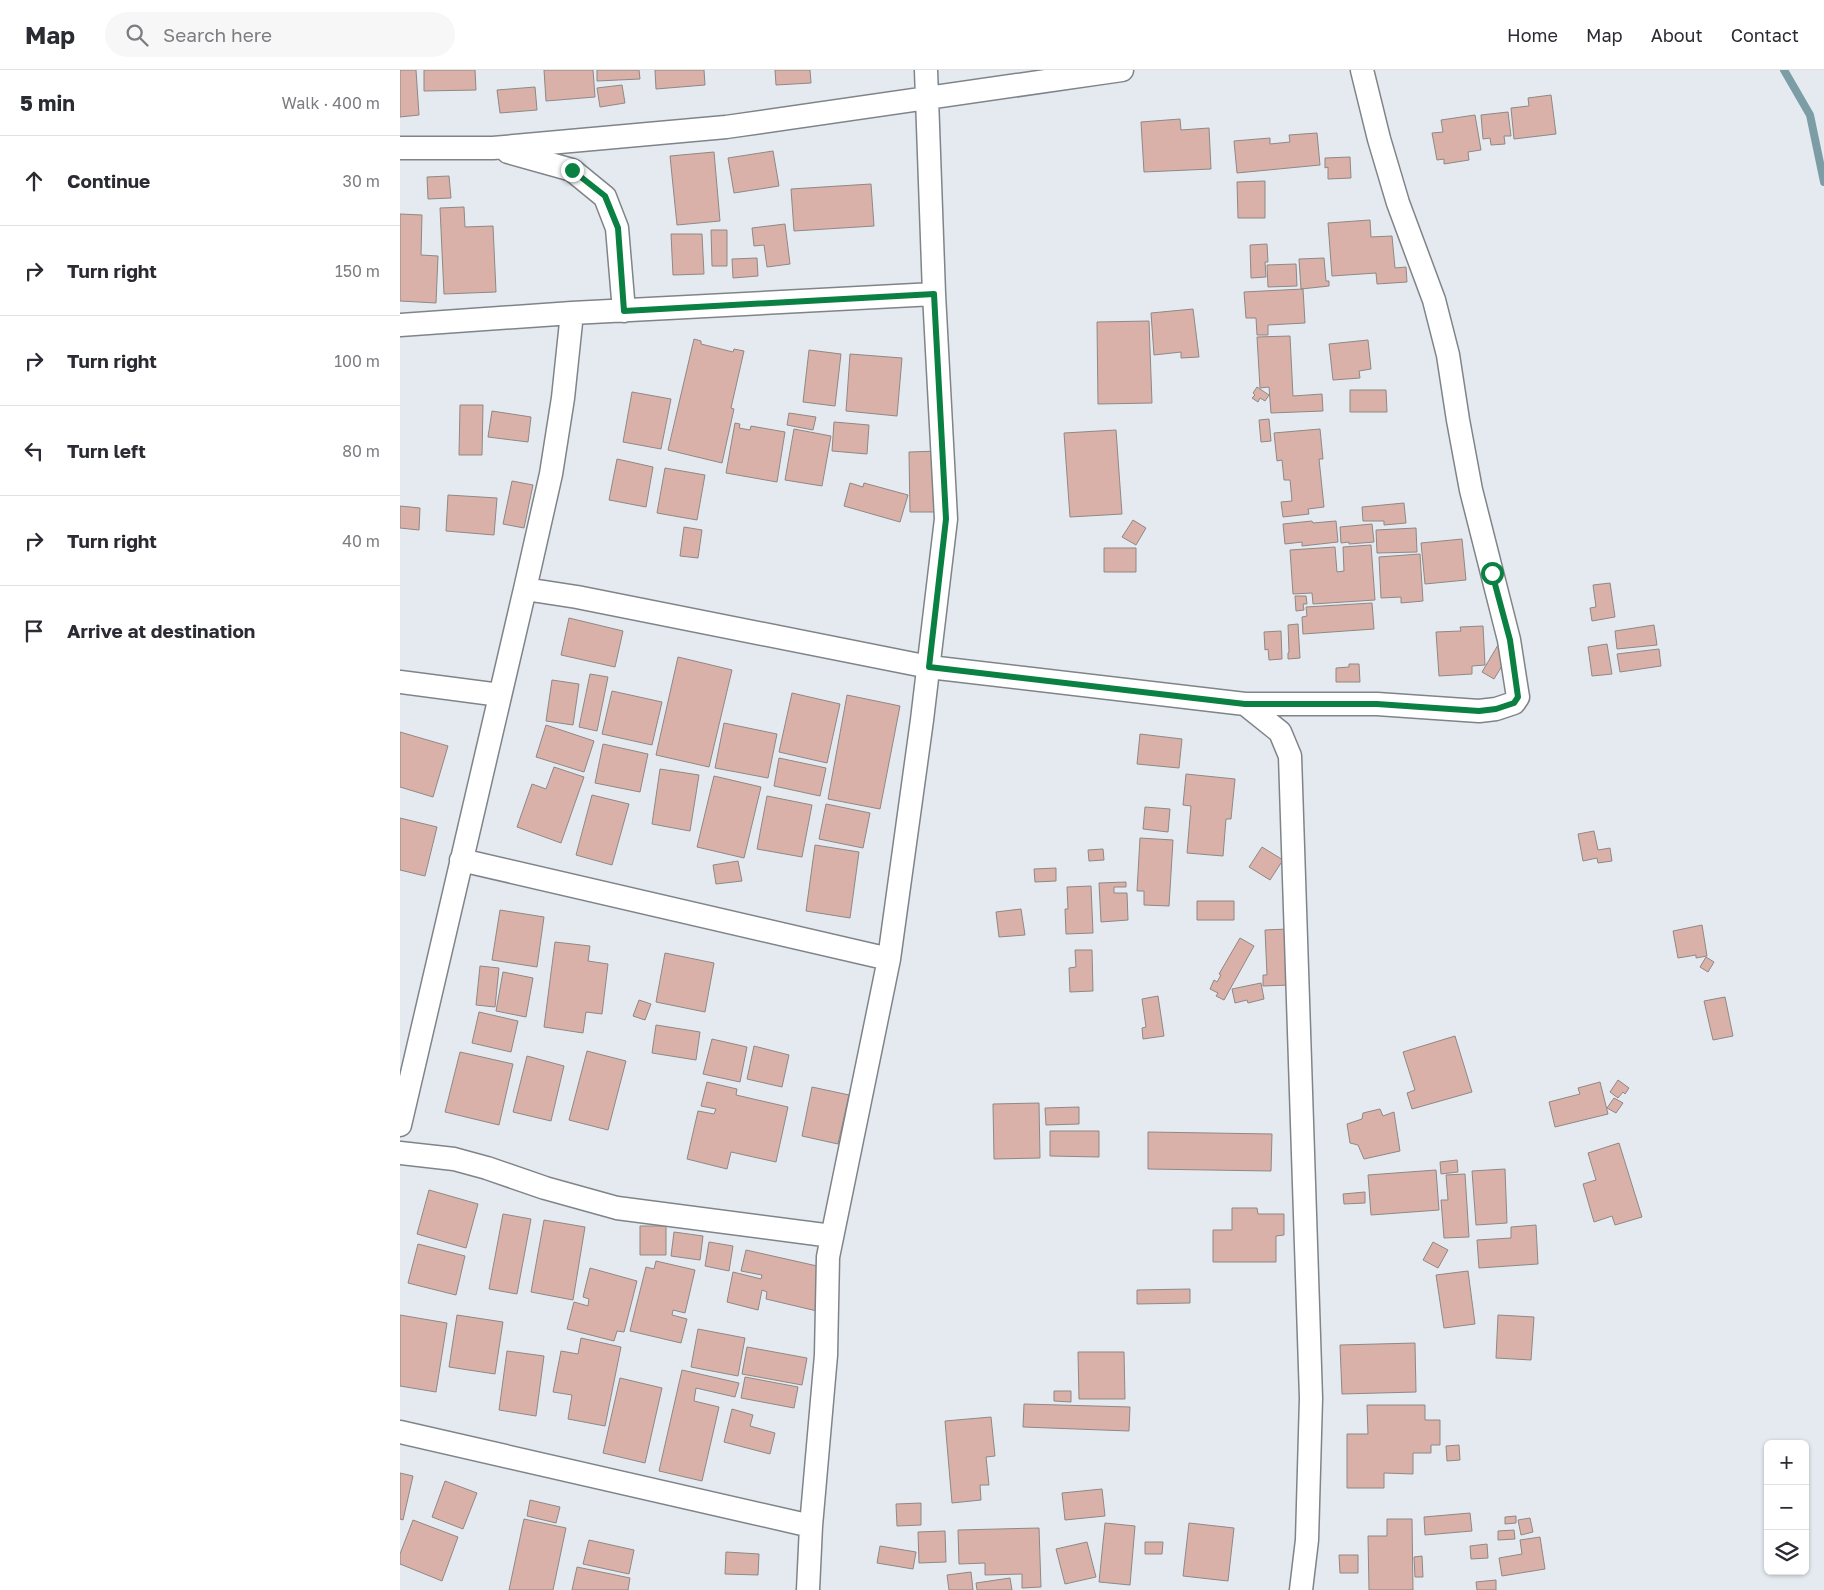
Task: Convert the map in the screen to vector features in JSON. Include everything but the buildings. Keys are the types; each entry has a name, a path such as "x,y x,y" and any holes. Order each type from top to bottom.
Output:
{"street":[{"path":"808,1590 811,1526 826,1355 828,1257 889,959 929,667 946,519 934,294 926,70"},
{"path":"400,148 493,148 726,128 1122,70"},
{"path":"526,589 576,597 929,667 1245,704 1377,704 1479,711 1506,707 1514,703 1518,697 1510,640 1471,490 1448,356 1434,300 1398,203 1379,139 1362,70"},
{"path":"493,148 572,170 605,196 618,228 624,311"},
{"path":"400,325 572,313 934,294"},
{"path":"400,1124 526,589 551,474 563,398 572,313"},
{"path":"400,682 500,695"},
{"path":"1245,704 1280,732 1290,756 1311,1398 1307,1540 1300,1590"},
{"path":"461,860 889,959"},
{"path":"400,1153 454,1159 545,1188 617,1208 832,1236"},
{"path":"400,1432 811,1526"}],"waterway":[{"path":"1784,70 1810,115 1824,182"}],"route":[{"path":"572,170 605,196 618,228 624,311 934,294 946,519 929,667 1245,704 1377,704 1479,711 1496,709 1514,703 1518,697 1510,640 1492,573"}]}
